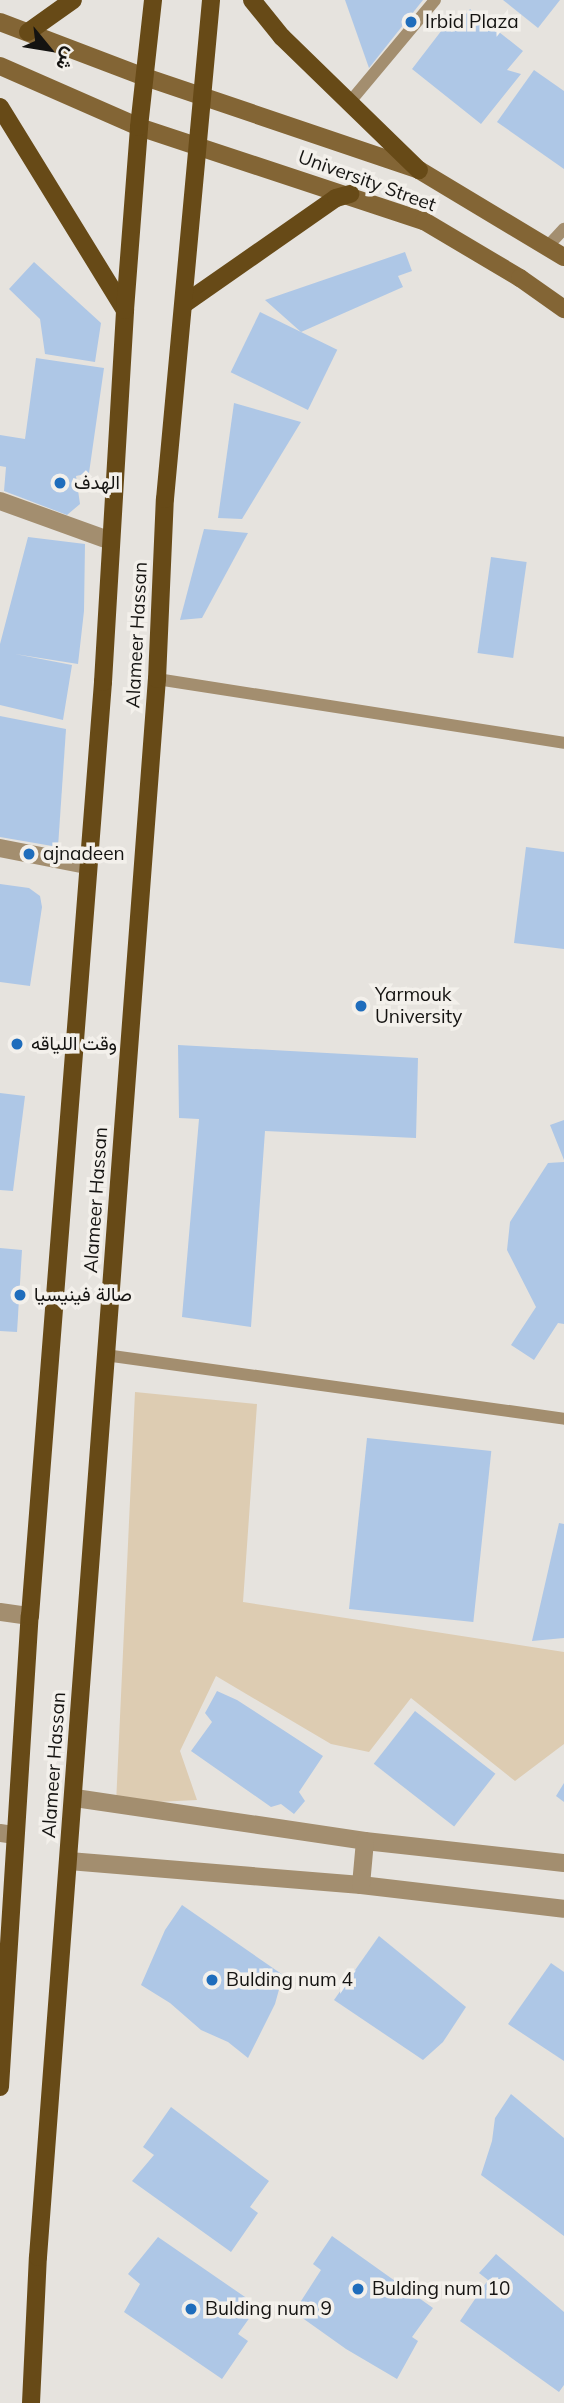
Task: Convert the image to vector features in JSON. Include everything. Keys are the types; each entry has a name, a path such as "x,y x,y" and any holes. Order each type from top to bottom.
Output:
{"main road":[{"path":"28,32 73,0"},
{"name":"Alameer Hassan","path":"0,2087 8,1834 30,1616 111,541 125,310 139,127 153,0"},
{"name":"Alameer Hassan","path":"31,2403 38,2257 75,1798 105,1355 157,679 165,499 211,0"},
{"path":"252,0 282,37 419,170"},
{"name":"University Street","path":"0,22 145,77 419,170 564,257"},
{"name":"University Street","path":"0,66 139,127 350,194 424,221 520,278 564,309"},
{"path":"0,107 125,310"},
{"path":"184,304 336,198 350,194"}],"street":[{"path":"0,501 111,541"},
{"path":"0,848 87,865"},
{"path":"0,1612 30,1616"},
{"path":"75,1798 365,1841 564,1864"},
{"path":"361,1885 365,1841"},
{"path":"69,1861 361,1885 564,1909"}],"lane":[{"path":"349,103 435,0"},
{"path":"547,247 564,229"},
{"path":"157,679 564,743"},
{"path":"105,1355 564,1419"}],"shaded area":[{"path":"135,1392 257,1404 243,1602 564,1652 564,1744 515,1781 411,1698 369,1752 331,1744 216,1676 180,1751 197,1800 116,1804"}],"building":[{"path":"345,0 423,0 369,68"},
{"path":"503,0 560,0 538,28"},
{"path":"470,9 523,51 507,70 521,74 481,124 412,69 445,26 452,32"},
{"path":"534,70 564,91 564,169 497,122"},
{"path":"405,252 412,271 398,276 403,287 301,332 265,300"},
{"path":"34,262 101,323 95,362 45,354 40,319 9,289"},
{"path":"260,312 337,350 308,410 231,372"},
{"path":"36,358 104,368 89,473 76,476 80,504 67,515 4,491 6,467 0,466 0,435 25,439"},
{"path":"234,403 301,422 242,519 218,518"},
{"path":"204,529 248,533 202,618 180,620"},
{"path":"28,537 85,544 84,611 78,664 15,654 72,665 63,720 0,705 0,644"},
{"path":"491,557 527,562 513,658 478,653"},
{"path":"0,716 66,729 58,847 0,837"},
{"path":"526,847 564,852 564,949 514,943"},
{"path":"0,884 29,888 40,896 42,907 30,986 0,982"},
{"path":"178,1045 418,1058 416,1138 265,1131 251,1327 182,1317 199,1119 179,1118"},
{"path":"0,1093 25,1096 13,1191 0,1190"},
{"path":"564,1120 564,1160 550,1125"},
{"path":"564,1162 564,1324 558,1323 534,1360 511,1345 536,1307 507,1250 510,1222 548,1163"},
{"path":"0,1248 22,1250 17,1332 0,1331"},
{"path":"367,1438 491,1451 473,1622 349,1609"},
{"path":"559,1523 564,1524 564,1638 532,1641"},
{"path":"217,1691 237,1700 323,1756 299,1792 305,1801 294,1814 281,1804 271,1807 191,1751 212,1722 205,1713"},
{"path":"415,1711 495,1774 454,1827 374,1764"},
{"path":"564,1783 564,1802 556,1796"},
{"name":"Bulding num 4","path":"182,1905 283,1975 275,2004 248,2058 228,2042 201,2030 170,2003 141,1985 165,1930"},
{"path":"379,1936 466,2007 443,2042 423,2060 334,2000"},
{"path":"551,1963 564,1972 564,2061 508,2024"},
{"path":"511,2094 564,2138 564,2236 481,2175 492,2141 495,2118"},
{"path":"171,2107 269,2181 250,2207 258,2213 231,2252 132,2181 154,2155 143,2147"},
{"name":"Bulding num 10","path":"332,2236 433,2308 412,2337 418,2341 397,2379 346,2349 294,2312 321,2270 313,2264"},
{"name":"Bulding num 9","path":"158,2237 258,2306 238,2334 248,2341 222,2379 124,2312 140,2284 128,2274"},
{"path":"496,2254 564,2312 564,2385 559,2392 460,2321 488,2280 479,2273"}],"place":[{"name":"Irbid Plaza","path":"411,22"},
{"name":"الهدف","path":"60,483"},
{"name":"ajnadeen","path":"29,854"},
{"name":"Yarmouk University","path":"361,1006"},
{"name":"وقت اللياقه","path":"17,1044"},
{"name":"صالة فينيسيا","path":"20,1295"},
{"name":"Bulding num 4","path":"212,1980"},
{"name":"Bulding num 10","path":"358,2289"},
{"name":"Bulding num 9","path":"191,2309"}]}
